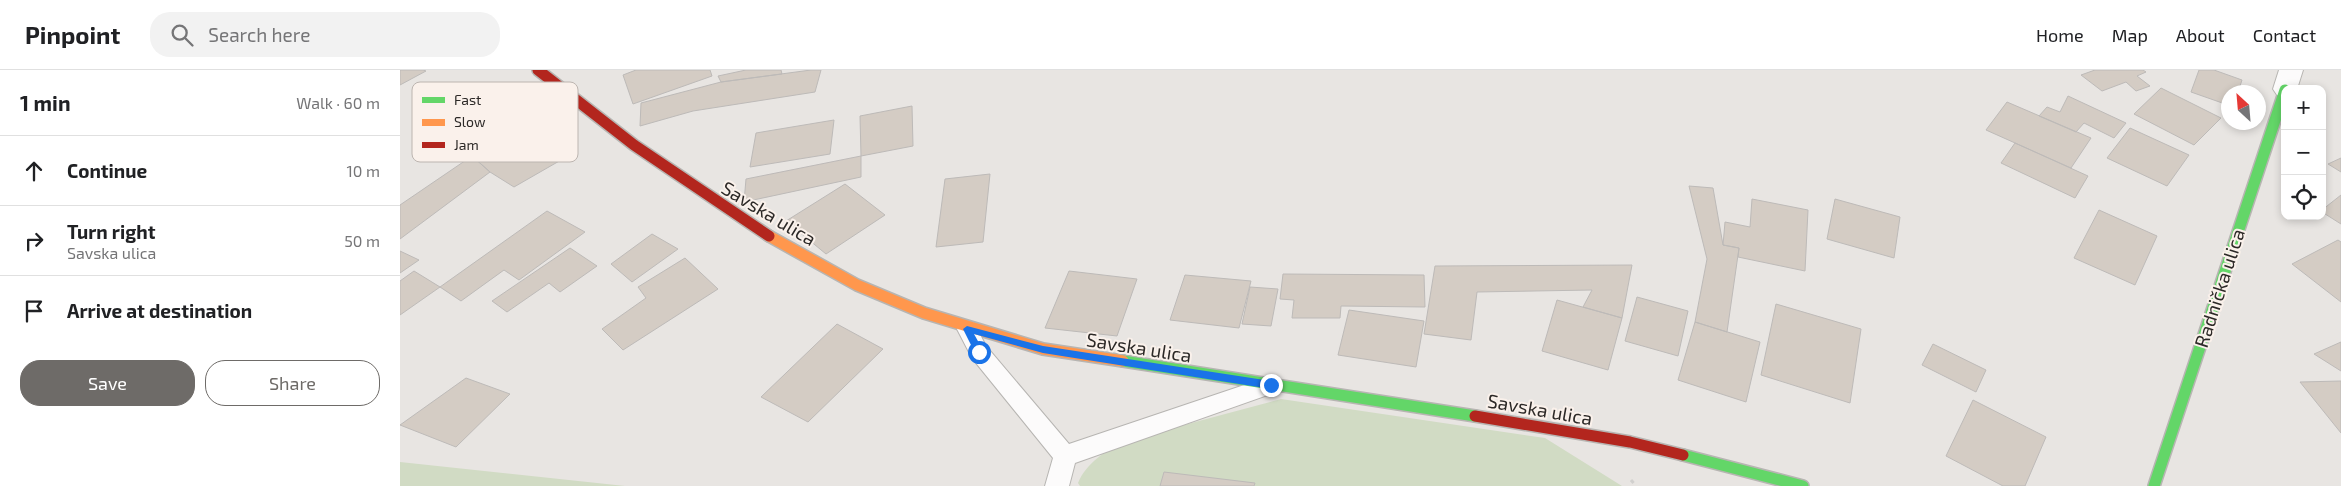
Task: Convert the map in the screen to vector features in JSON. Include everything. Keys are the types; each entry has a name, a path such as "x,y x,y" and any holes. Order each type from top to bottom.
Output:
{"main road":[{"name":"Savska ulica","path":"538,70 552,82"},
{"name":"Radnička ulica","path":"2154,486 2281,101"},
{"name":"Savska ulica","path":"578,104 596,119 726,210 845,279 886,298 967,329 1043,349 1514,422 1630,442 1802,486"}],"street":[{"name":"Radnička ulica","path":"2286,85 2291,70"}],"lane":[{"path":"967,329 979,352 1065,456"},
{"path":"1065,456 1271,385"},
{"path":"1057,486 1065,456"}],"green space":[{"path":"1281,399 1545,438 1622,486 1080,486 1078,483 1092,463 1124,441"},
{"path":"400,462 625,486 400,486"}],"building":[{"path":"400,70 423,70 426,71 400,85"},
{"path":"636,70 710,70 712,76 633,104 623,75"},
{"path":"746,70 781,70 782,74 721,82 718,76"},
{"path":"821,70 815,92 693,111 640,126 641,103 721,82"},
{"path":"2095,70 2143,70 2146,72 2137,76 2150,86 2136,91 2126,82 2102,91 2081,75"},
{"path":"2199,70 2214,70 2242,80 2240,85 2221,85 2221,103 2191,92"},
{"path":"2161,88 2221,118 2194,145 2134,114"},
{"path":"2068,96 2126,123 2114,138 2084,123 2076,132 2039,116 2047,107 2060,112"},
{"path":"2007,102 2091,138 2071,168 1986,130"},
{"path":"912,106 913,146 861,156 860,116"},
{"path":"834,120 830,154 750,167 756,133"},
{"path":"2130,128 2189,155 2167,186 2107,158"},
{"path":"2015,143 2088,176 2075,198 2001,163"},
{"path":"861,156 861,177 744,202 746,179"},
{"path":"2341,158 2341,172 2328,164"},
{"path":"463,162 479,162 490,172 400,239 400,205"},
{"path":"479,162 558,162 514,187 490,172"},
{"path":"990,174 983,242 936,247 945,179"},
{"path":"845,184 885,215 826,254 786,221"},
{"path":"1689,186 1713,188 1723,245 1739,248 1727,332 1695,322 1707,259"},
{"path":"2341,195 2341,224 2326,215 2326,207"},
{"path":"1752,199 1808,210 1805,271 1738,257 1739,248 1723,245 1725,222 1750,227"},
{"path":"1835,199 1900,217 1894,258 1827,239"},
{"path":"2099,210 2157,236 2135,285 2074,258"},
{"path":"547,211 585,232 519,280 504,270 461,301 440,287"},
{"path":"652,234 678,249 632,282 611,264"},
{"path":"2338,240 2341,242 2341,302 2292,264"},
{"path":"570,248 597,266 560,292 549,283 507,312 492,301"},
{"path":"400,251 419,260 400,273"},
{"path":"685,258 718,289 623,350 602,329 646,298 638,287"},
{"path":"1632,265 1622,318 1583,307 1592,290 1477,292 1471,340 1424,334 1435,266"},
{"path":"414,271 440,287 400,315 400,281"},
{"path":"1069,271 1137,279 1117,336 1045,328"},
{"path":"1283,274 1424,275 1425,307 1341,306 1340,318 1292,318 1294,300 1280,299"},
{"path":"1185,275 1251,281 1239,328 1170,320"},
{"path":"1250,287 1278,289 1271,326 1242,324"},
{"path":"1637,297 1688,311 1678,356 1625,341"},
{"path":"1557,300 1622,318 1608,370 1542,351"},
{"path":"1776,304 1861,329 1850,403 1761,375"},
{"path":"1349,310 1424,321 1416,367 1338,355"},
{"path":"1695,322 1760,342 1746,402 1678,380"},
{"path":"837,324 883,349 808,422 761,397"},
{"path":"2341,342 2341,371 2314,354"},
{"path":"1933,344 1986,370 1976,392 1922,365"},
{"path":"466,378 510,394 456,447 400,425"},
{"path":"2341,381 2341,433 2300,382"},
{"path":"1973,400 2046,437 2025,486 2003,486 1946,456"},
{"path":"1164,472 1255,483 1254,486 1160,486"}],"traffic: fast":[{"path":"2154,486 2281,102"},
{"path":"1123,361 1475,416"},
{"path":"1683,455 1803,486"}],"traffic: slow":[{"path":"769,236 857,285 924,313 1043,349 1123,361"}],"traffic: jam":[{"path":"538,70 553,82"},
{"path":"578,101 634,145 769,236"},
{"path":"1475,416 1630,442 1683,455"}],"route":[{"path":"979,352 967,329 1043,349 1271,385"}]}
